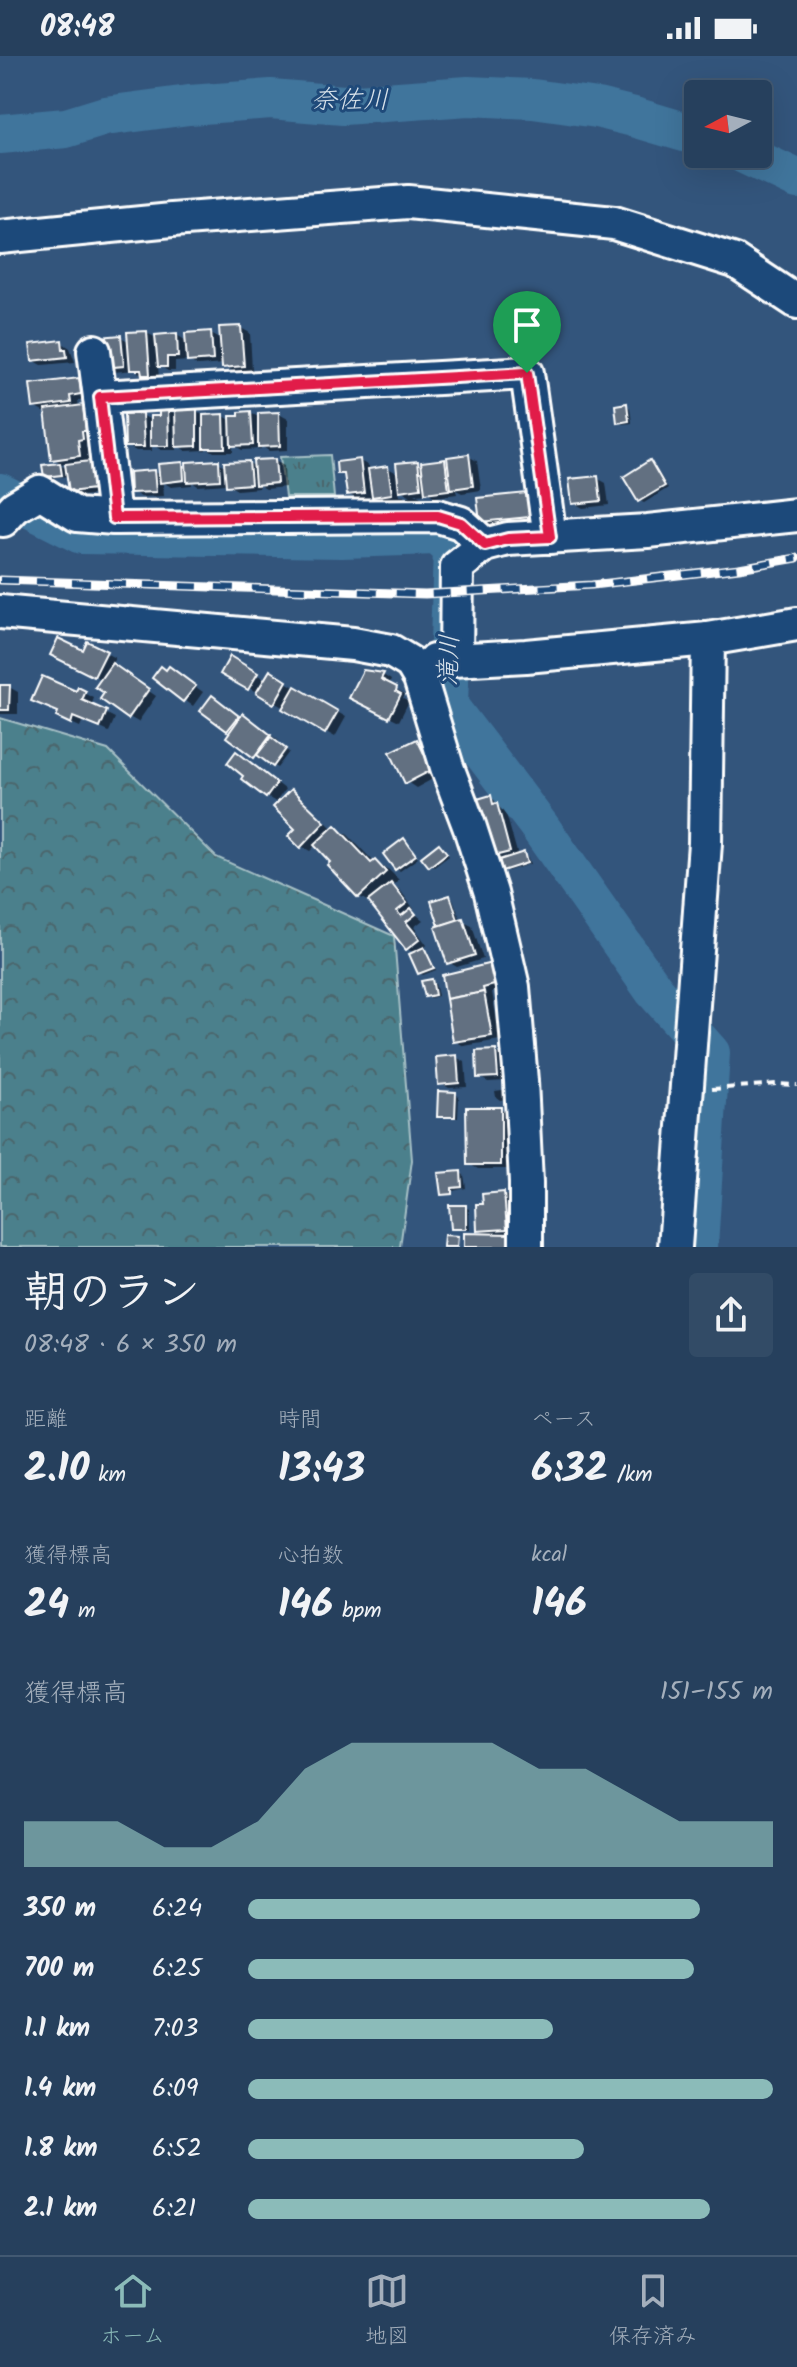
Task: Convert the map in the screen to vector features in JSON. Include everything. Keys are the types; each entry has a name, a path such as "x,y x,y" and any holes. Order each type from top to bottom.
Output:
{"street":[{"path":"0,237 408,202 614,223 735,261 797,302"},
{"path":"94,351 114,518"},
{"path":"100,397 527,373 550,537"},
{"path":"3,520 15,507 40,492 77,515 114,518 438,516 461,523 485,545"},
{"path":"456,659 457,567 485,545 508,539 648,531 797,515"},
{"path":"0,612 353,644 391,651 411,663 420,678 487,880 513,987 521,1081 526,1247"},
{"path":"411,663 708,639 797,624"},
{"path":"675,1247 705,843 708,639"}],"path":[{"path":"685,1091 797,1085"}],"green space":[{"path":"330,455 334,497 285,497 280,457"},
{"path":"0,718 108,750 216,857 394,936 412,1160 400,1247 0,1247"}],"building":[{"path":"241,326 244,366 222,368 219,327"},
{"path":"147,331 150,375 142,375 141,370 130,370 127,332"},
{"path":"211,331 213,360 187,362 185,333"},
{"path":"177,333 178,357 167,357 167,367 158,367 155,335"},
{"path":"121,335 124,366 103,368 100,337"},
{"path":"62,340 67,357 32,361 30,344"},
{"path":"79,378 81,394 70,396 71,403 33,408 30,384"},
{"path":"627,403 629,421 617,423 615,405"},
{"path":"83,405 86,431 82,431 83,439 78,440 80,456 51,460 45,410"},
{"path":"159,407 168,407 169,446 150,446 150,416 159,416"},
{"path":"175,408 197,408 197,446 176,447"},
{"path":"251,411 253,445 231,446 230,416"},
{"path":"279,412 280,446 258,447 258,413"},
{"path":"142,413 144,447 125,447 124,414"},
{"path":"224,414 225,448 203,448 203,415"},
{"path":"469,454 473,486 451,489 447,457"},
{"path":"275,459 277,483 255,485 253,460"},
{"path":"360,459 364,493 347,495 344,474 337,474 336,462"},
{"path":"445,459 449,490 425,493 421,462"},
{"path":"98,460 99,477 93,477 94,489 69,492 65,464"},
{"path":"219,460 220,480 187,482 186,462"},
{"path":"650,460 665,486 638,502 623,477"},
{"path":"249,461 251,484 226,486 224,462"},
{"path":"418,461 421,488 399,491 396,463"},
{"path":"183,462 184,480 160,483 158,464"},
{"path":"60,463 62,475 44,477 42,465"},
{"path":"388,466 392,494 372,497 368,469"},
{"path":"154,470 156,492 130,493 129,472"},
{"path":"598,476 601,501 572,504 569,479"},
{"path":"527,493 530,517 480,522 477,498"},
{"path":"58,638 83,650 87,641 107,651 94,677 50,655"},
{"path":"230,656 258,673 248,690 220,674"},
{"path":"112,663 149,689 128,719 100,699 104,693 95,687"},
{"path":"161,666 166,670 169,666 196,686 183,702 152,678"},
{"path":"270,670 287,681 274,704 256,693"},
{"path":"363,670 384,673 381,679 397,687 396,691 401,694 389,718 349,698"},
{"path":"42,676 76,691 78,687 86,691 82,700 107,711 100,728 73,717 71,724 56,717 58,712 31,701"},
{"path":"0,685 10,685 9,710 0,710"},
{"path":"295,686 338,711 325,734 282,709"},
{"path":"212,695 239,716 227,731 200,711"},
{"path":"243,713 271,735 254,758 226,737"},
{"path":"271,737 286,749 273,767 257,755"},
{"path":"417,739 432,770 405,784 390,752"},
{"path":"236,751 277,783 266,798 241,779 243,776 227,763"},
{"path":"291,789 325,822 300,848 288,836 295,829 273,807"},
{"path":"491,795 493,804 497,803 510,852 490,857 474,800"},
{"path":"335,825 371,863 375,860 386,872 358,898 327,865 330,862 314,845"},
{"path":"404,838 416,855 395,870 383,854"},
{"path":"439,843 447,853 429,867 421,857"},
{"path":"524,852 527,863 502,871 499,860"},
{"path":"391,883 407,903 397,911 401,916 411,908 416,914 406,922 420,939 406,950 368,901"},
{"path":"450,895 458,920 439,926 431,901"},
{"path":"463,918 475,955 447,964 435,927"},
{"path":"424,947 434,968 418,974 409,954"},
{"path":"492,963 498,984 483,988 484,992 446,999 442,975"},
{"path":"432,979 435,995 425,997 421,981"},
{"path":"484,992 492,1036 453,1042 446,999"},
{"path":"496,1050 498,1077 477,1078 476,1051"},
{"path":"457,1055 459,1083 438,1085 436,1057"},
{"path":"438,1091 456,1092 455,1117 437,1117"},
{"path":"466,1107 501,1107 501,1165 467,1165"},
{"path":"461,1171 462,1187 452,1188 452,1194 441,1195 438,1173"},
{"path":"504,1192 507,1229 477,1231 476,1204 483,1204 482,1194"},
{"path":"449,1205 466,1205 466,1229 451,1229"},
{"path":"464,1233 512,1234 512,1247 464,1247"},
{"path":"444,1235 458,1236 457,1247 443,1247"}],"waterway":[{"name":"奈佐川","path":"0,134 66,128 105,116 189,105 271,99 343,105 468,96 533,99 597,108 684,132"},
{"name":"奈佐川","path":"772,167 797,179"},
{"name":"滝川","path":"0,493 81,534 342,538 437,535 453,549 448,706 539,826 654,990 710,1053 698,1247"}],"railway":[{"path":"0,580 425,594 592,585 797,558"}],"route":[{"path":"527,373 550,537 508,539 485,545 461,523 438,516 114,518 100,397 527,373"}]}
